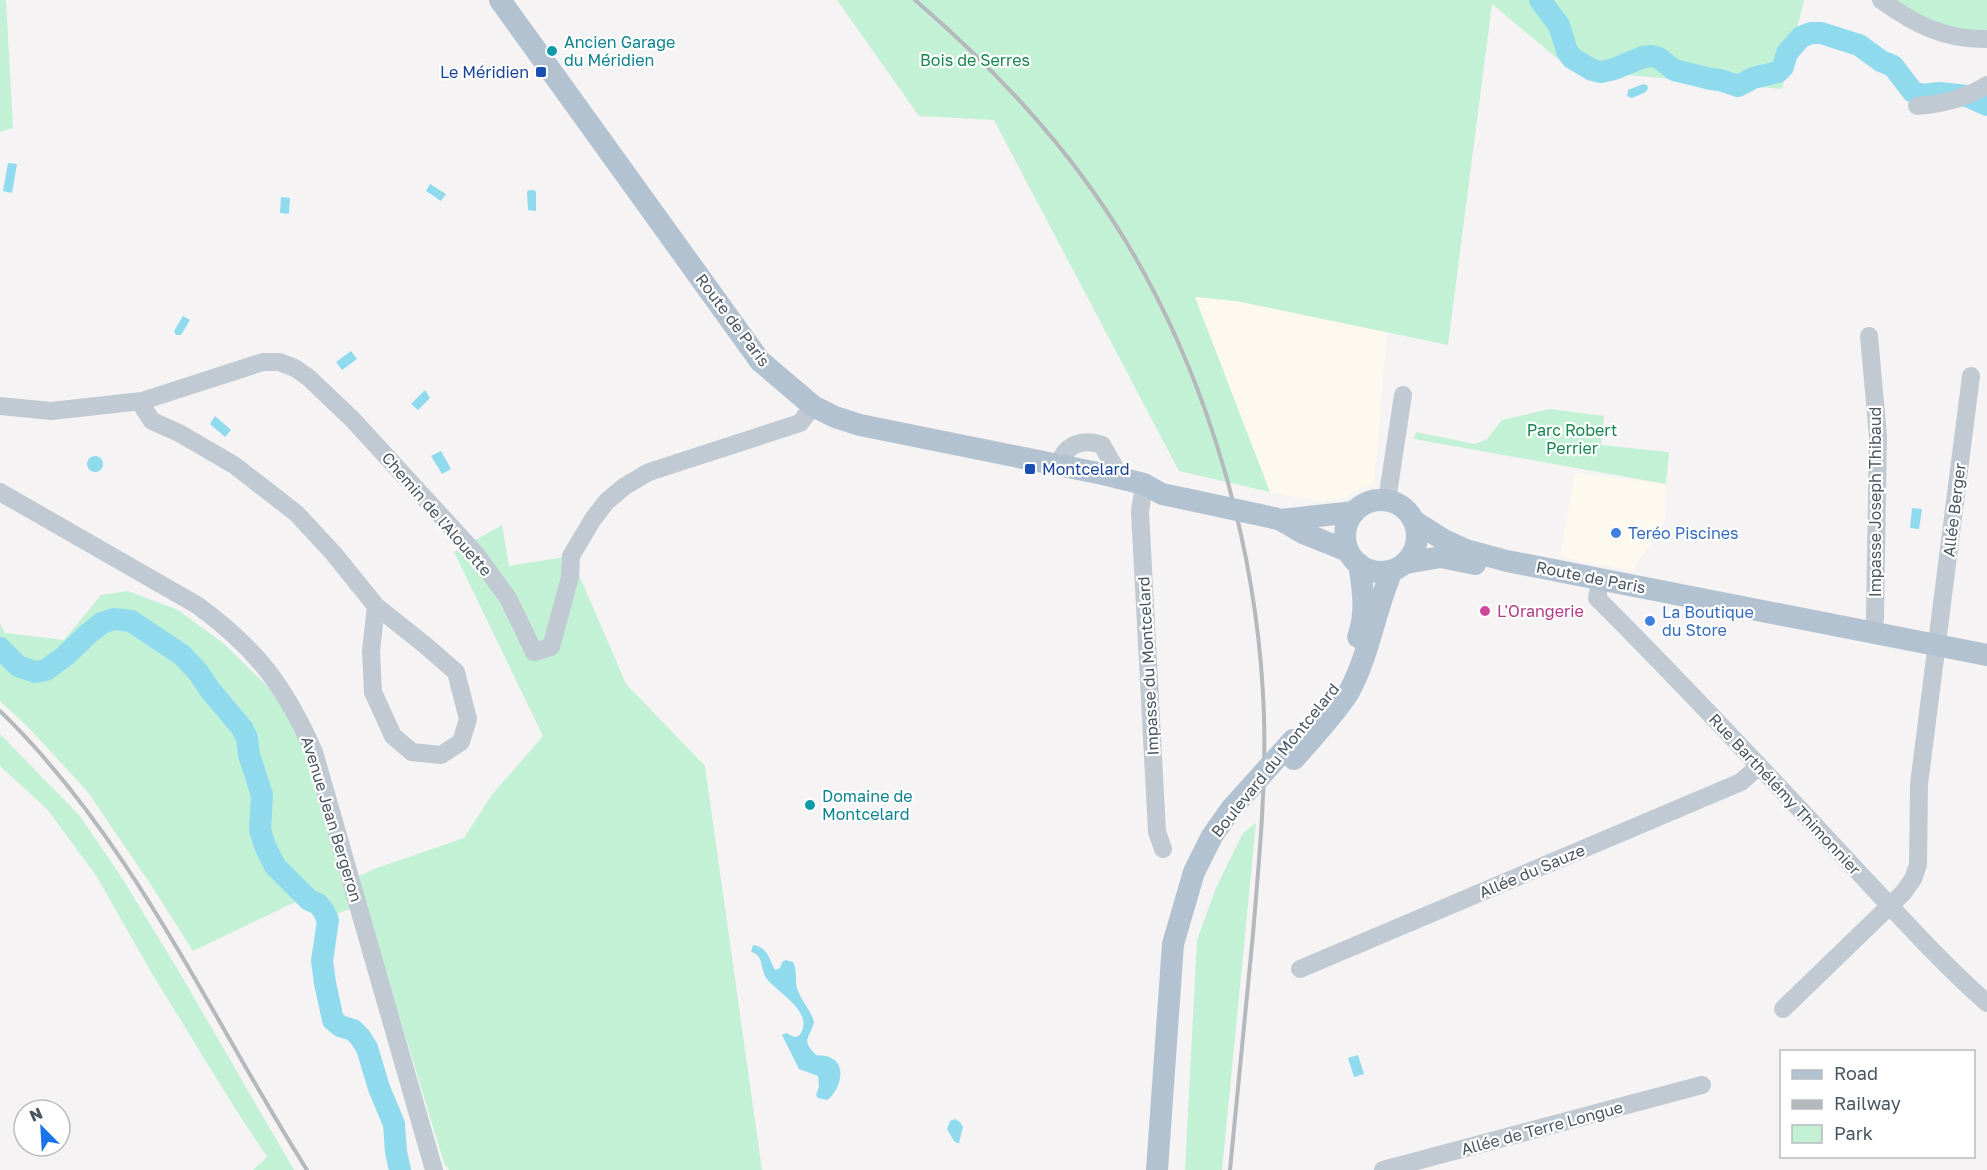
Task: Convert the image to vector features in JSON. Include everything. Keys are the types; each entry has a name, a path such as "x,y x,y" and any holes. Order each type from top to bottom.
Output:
{"main road":[{"name":"Route de Paris","path":"500,0 760,361 813,406 835,417 860,425 1115,477 1162,494 1278,519 1353,558"},
{"path":"1375,500 1387,500 1408,511 1414,521 1417,543 1413,554 1399,567 1380,572 1369,570 1353,558 1345,541 1345,531 1354,512 1364,504 1375,500"},
{"name":"Route de Paris","path":"1278,519 1354,512"},
{"name":"Route de Paris","path":"1414,521 1444,540 1466,550 1600,583 1987,655"},
{"name":"Route de Paris","path":"1399,567 1441,557 1873,631 1987,660"},
{"name":"Boulevard du Montcelard","path":"1294,750 1340,680 1361,630 1364,591 1353,558"},
{"name":"Boulevard du Montcelard","path":"1157,1170 1173,944 1194,872 1212,836 1349,692 1374,629 1382,595 1399,567"},
{"name":"Boulevard du Montcelard","path":"1168,1170 1184,945 1206,876 1235,814"}],"street":[{"path":"1881,0 1920,26 1969,40 1987,39"},
{"path":"1917,106 1946,103 1983,88"},
{"name":"Impasse Joseph Thibaud","path":"1869,336 1878,436 1873,631"},
{"name":"Chemin de l'Alouette","path":"0,406 51,411 142,401 262,362 279,362 295,368 309,378 353,420 476,554 508,598 534,652 551,647 570,577 572,556 593,519 607,501 625,486 650,472 800,423 813,406"},
{"name":"Allée Berger","path":"1783,1009 1914,879 1918,865 1919,784 1971,376"},
{"path":"1387,500 1403,395"},
{"path":"142,401 144,409 153,421 179,433 234,465 296,513 334,554 376,606 456,672 468,719 460,742 441,755 412,752 393,736 373,692 370,651 376,606"},
{"path":"1059,466 1061,459 1076,443 1090,441 1102,445 1114,465 1115,477"},
{"name":"Impasse du Montcelard","path":"1147,488 1140,512 1157,832 1163,849"},
{"name":"Avenue Jean Bergeron","path":"0,492 197,605 226,627 255,654 282,689 299,717 314,752 434,1170"},
{"name":"Rue Barthélémy Thimonnier","path":"1600,583 1597,598 1960,979 1987,1003"},
{"name":"Allée du Sauze","path":"1299,969 1741,782 1759,766"},
{"name":"Allée de Terre Longue","path":"1383,1170 1702,1085"},
{"name":"Avenue Jean Bergeron","path":"428,1148 442,1170"}],"shaded area":[{"path":"1195,297 1236,301 1387,332 1374,485 1360,489 1342,499 1321,502 1270,492"},
{"path":"1575,473 1666,484 1665,521 1633,571 1560,557"}],"green space":[{"path":"0,0 6,0 13,128 0,132"},
{"name":"Bois de Serres","path":"837,0 1804,0 1782,89 1571,70 1492,4 1448,345 1236,301 1195,297 1270,492 1179,471 994,120 919,116"},
{"path":"1890,0 1987,0 1987,33 1967,34 1918,18"},
{"name":"Parc Robert Perrier","path":"1550,409 1604,416 1601,445 1669,452 1666,484 1414,439 1416,432 1475,444 1487,439 1502,420"},
{"path":"502,525 509,566 571,556 626,684 705,766 762,1170 449,1170 444,1163 357,877 464,838 491,796 543,736 454,552"},
{"path":"128,591 178,610 223,643 268,687 314,752 359,906 333,915 316,895 291,904 193,951 87,791 28,727 0,701 0,624 5,633 64,640 101,595"},
{"path":"0,734 80,816 122,878 294,1170 253,1170 267,1157 151,972 97,877 48,810 0,766"},
{"path":"1256,823 1222,1170 1185,1170 1197,940 1216,888 1243,833"}],"water":[{"path":"1643,84 1647,85 1646,92 1632,98 1627,96 1628,90"},
{"path":"8,163 17,164 12,193 3,191"},
{"path":"430,184 446,194 441,201 426,191"},
{"path":"529,190 536,192 536,211 528,210 527,192"},
{"path":"281,197 290,198 289,214 280,213"},
{"path":"183,316 190,320 181,335 176,335 174,331"},
{"path":"351,351 357,359 342,370 336,362"},
{"path":"425,390 430,398 418,410 411,404"},
{"path":"215,416 231,430 225,437 210,424"},
{"path":"441,451 451,469 442,474 431,456"},
{"path":"92,456 98,456 103,464 101,470 92,472 87,467 87,461"},
{"path":"1912,508 1922,509 1919,529 1910,528"},
{"path":"753,945 765,951 775,970 780,968 782,962 786,960 793,962 798,991 814,1022 807,1039 808,1045 816,1055 829,1057 839,1067 838,1085 827,1100 818,1098 816,1095 819,1087 818,1076 799,1069 782,1035 786,1033 794,1037 799,1036 803,1028 800,1012 766,978 760,959 751,952"},
{"path":"1358,1055 1364,1074 1354,1077 1348,1058"},
{"path":"955,1119 963,1127 959,1143 954,1141 947,1129 950,1121"}],"waterway":[{"path":"1540,0 1559,25 1567,51 1572,58 1592,70 1601,72 1614,69 1643,57 1652,56 1659,58 1674,70 1738,86 1753,78 1778,72 1783,67 1787,53 1801,37 1811,33 1821,33 1859,45 1881,61 1893,66 1913,92 1923,95 1940,93 1967,96 1987,105"},
{"path":"0,648 18,666 35,672 46,670 102,623 114,619 131,621 182,655 242,728 247,738 249,755 262,795 260,830 265,846 275,866 309,900 318,904 328,920 322,961 333,1020 340,1026 353,1030 367,1048 379,1088 394,1124 400,1170"}],"railway":[{"path":"915,0 986,65 1051,136 1090,187 1128,245 1161,307 1190,372 1215,439 1235,507 1249,577 1259,647 1264,743 1258,879 1230,1170"},
{"path":"0,711 47,761 90,815 130,872 307,1170"}],"place":[{"name":"Ancien Garage du Méridien","path":"552,51"},
{"name":"Le Méridien","path":"541,72"},
{"name":"Montcelard","path":"1030,469"},
{"name":"Teréo Piscines","path":"1616,533"},
{"name":"L'Orangerie","path":"1485,611"},
{"name":"La Boutique du Store","path":"1650,621"},
{"name":"Domaine de Montcelard","path":"810,805"}]}
